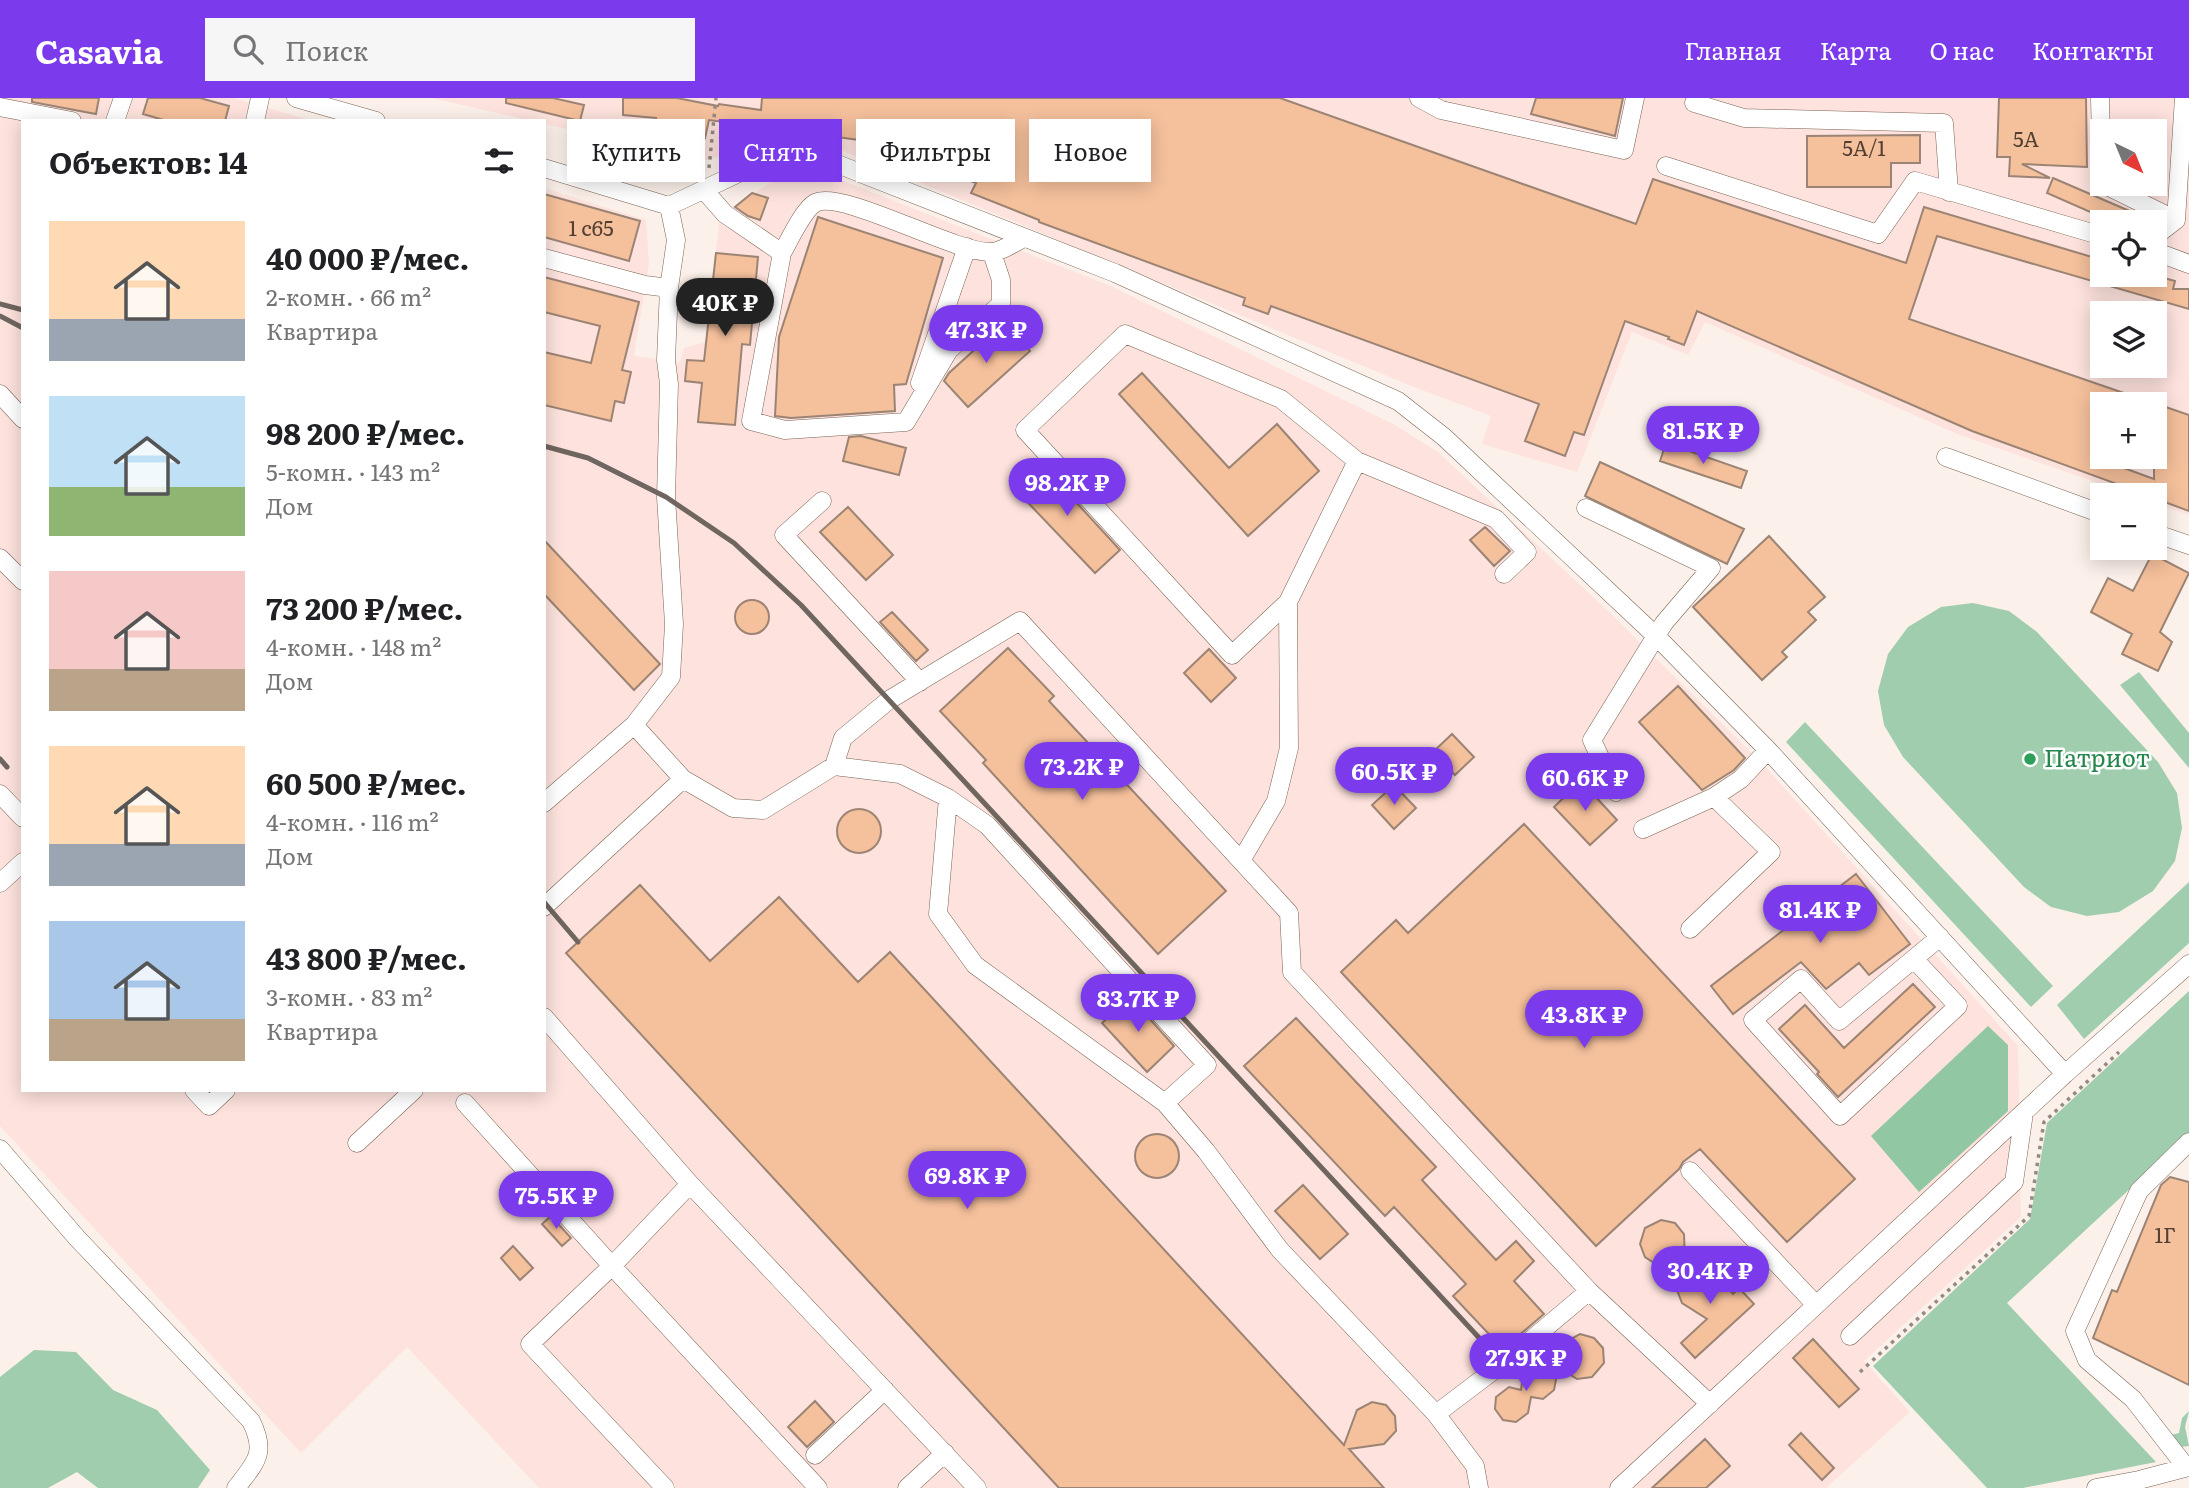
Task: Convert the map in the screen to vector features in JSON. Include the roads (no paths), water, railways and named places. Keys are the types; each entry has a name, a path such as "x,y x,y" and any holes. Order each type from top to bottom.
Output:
{"street":[{"path":"116,119 123,98"},
{"path":"255,119 260,98"},
{"path":"296,98 369,119"},
{"path":"1419,98 1441,110 1624,150 1635,98"},
{"path":"2100,98 2101,119"},
{"path":"2167,227 2176,220 2184,98"},
{"path":"1694,103 1745,118 1944,123 1950,192"},
{"path":"0,107 62,119"},
{"path":"546,170 669,206 764,161 822,158 1115,273 1398,401 1444,437 1656,636 1768,750 2065,1074"},
{"path":"1666,166 1878,234 1915,181 2090,233"},
{"path":"702,191 725,214 782,253"},
{"path":"2129,196 2176,220"},
{"path":"992,253 1001,280 1001,304 949,350 906,422 785,430 751,421 782,253 807,211 815,203 827,201 852,206 967,247 992,253 1024,238"},
{"path":"546,801 634,725 671,677 674,624 666,498 669,384 666,360 669,288 676,240 669,206"},
{"path":"920,383 967,247"},
{"path":"2167,256 2189,264"},
{"path":"546,259 645,285 669,288"},
{"path":"1357,461 1288,602 1231,655 1026,430 1125,334 1281,399 1357,461 1496,519 1527,552 1504,574"},
{"path":"0,394 21,417"},
{"path":"1946,457 2090,510"},
{"path":"822,501 784,535 920,682"},
{"path":"1586,508 1711,568 1664,623 1592,740 1616,792"},
{"path":"2167,537 2189,545"},
{"path":"0,558 21,580"},
{"path":"1242,859 1276,802 1289,748 1288,602"},
{"path":"834,766 842,738 890,700 1020,621 1289,913 1293,972 1589,1291 1710,1404"},
{"path":"634,725 682,779 733,808 763,810 834,766 900,774 948,798 986,825 1207,1065 1165,1103"},
{"path":"1643,829 1714,797 1741,779 1768,750"},
{"path":"546,905 682,779"},
{"path":"0,794 21,816"},
{"path":"1690,929 1771,852 1714,797"},
{"path":"948,798 938,914 975,965 1165,1103 1206,1151 1280,1250 1436,1414 1475,1466 1479,1488"},
{"path":"0,883 20,870"},
{"path":"1914,959 1958,1006 1840,1116 1753,1020 1801,979 1839,1021 1940,937"},
{"path":"1619,1488 2065,1074 2189,964"},
{"path":"546,1019 690,1184 977,1488"},
{"path":"196,1092 209,1105 224,1092"},
{"path":"357,1143 412,1092"},
{"path":"465,1103 818,1488"},
{"path":"1850,1336 2014,1182 2024,1113"},
{"path":"2096,1488 2188,1467 2133,1399 2087,1360 2075,1331 2139,1191 2189,1142"},
{"path":"0,1149 77,1238 251,1421 261,1440 257,1457 236,1488"},
{"path":"1690,1171 1816,1305"},
{"path":"665,1488 530,1344 612,1266 690,1184"},
{"path":"1436,1414 1506,1361 1589,1291"},
{"path":"815,1455 885,1390"},
{"path":"907,1488 945,1454"}],"railway":[{"path":"0,304 21,309"},
{"path":"0,316 21,327"},
{"path":"546,447 588,458 666,497 734,543 801,605 1495,1355"},
{"path":"0,759 7,767"},
{"path":"546,904 578,942"}],"place":[{"name":"Патриот","path":"2030,759"}]}
